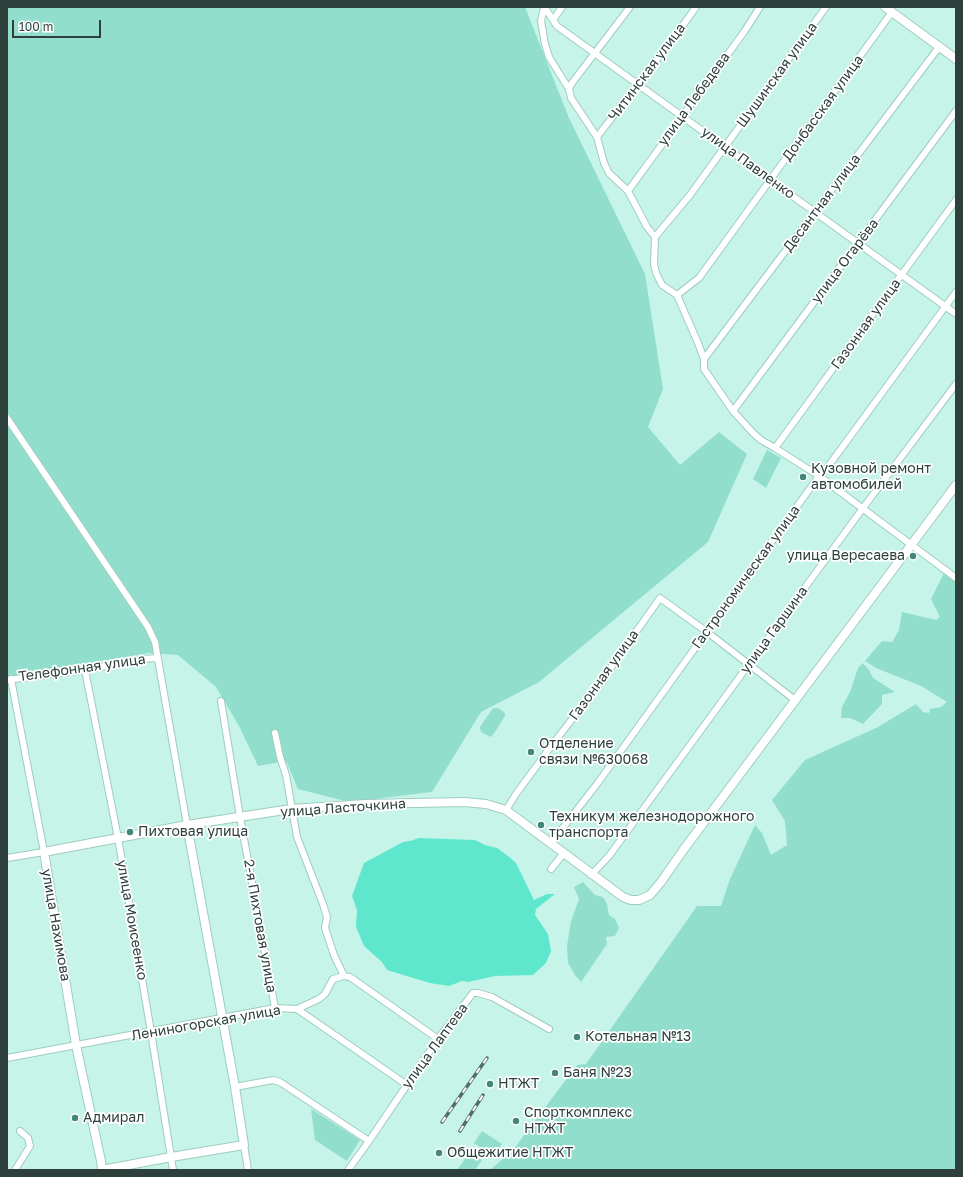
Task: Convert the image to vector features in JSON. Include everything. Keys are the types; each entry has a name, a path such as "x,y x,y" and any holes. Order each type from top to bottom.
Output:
{"street":[{"path":"544,7 542,21 545,44 549,57 569,90 571,98 597,137 606,168 628,191 654,237 654,264 656,273 662,285 677,295 704,359 704,369 733,411 761,440 819,476 956,578"},
{"name":"улица Павленко","path":"544,7 557,26 956,314"},
{"path":"553,20 562,7"},
{"path":"569,90 572,83 630,7"},
{"name":"Читинская улица","path":"597,137 696,7"},
{"name":"улица Лебедева","path":"628,191 744,32 760,7"},
{"name":"Шушинская улица","path":"654,237 690,195 826,7"},
{"path":"888,10 956,59"},
{"name":"Донбасская улица","path":"677,295 699,278 771,179 888,10"},
{"name":"Десантная улица","path":"704,359 939,47"},
{"name":"улица Огарёва","path":"733,411 956,111"},
{"name":"Газонная улица","path":"775,448 956,200"},
{"name":"Гастрономическая улица","path":"551,843 593,789 819,476 827,468 956,292"},
{"name":"улица Гаршина","path":"591,875 609,856 863,508 956,384"},
{"path":"7,418 148,627 155,642 235,1087 248,1170"},
{"path":"707,632 795,700 956,485"},
{"name":"Газонная улица","path":"506,810 532,772 600,683 660,598 707,632"},
{"name":"Телефонная улица","path":"9,679 85,670 142,659 158,658"},
{"name":"улица Моисеенко","path":"85,670 118,838 173,1170"},
{"name":"улица Нахимова","path":"9,679 44,852 76,1045 102,1170"},
{"name":"улица Ласточкина","path":"7,858 240,816 291,809 366,804 464,802 486,804 506,810 622,897 631,900 639,900 650,895 795,700"},
{"name":"2-я Пихтовая улица","path":"221,701 240,816 275,1008"},
{"path":"275,733 280,757 286,775 297,836 324,904 327,917 325,928 334,955 344,976"},
{"path":"551,869 564,853"},
{"path":"297,1009 319,999 325,994 333,979 344,976 350,977 438,1039"},
{"name":"улица Лаптева","path":"348,1170 438,1039 473,993 492,997 549,1029"},
{"name":"Лениногорская улица","path":"7,1058 275,1008 297,1009 407,1085"},
{"path":"235,1087 273,1080 280,1082 369,1141"},
{"path":"15,1170 30,1146 28,1138 20,1131"},
{"path":"102,1170 244,1145"}],"shaded area":[{"path":"7,7 525,7 569,118 645,274 663,389 648,427 680,465 719,432 747,454 708,542 539,682 481,712 432,792 349,802 298,789 286,761 258,766 239,726 216,687 178,655 149,653 7,677"},
{"path":"767,450 781,458 766,488 753,479"},
{"path":"944,573 956,582 956,1170 490,1170 513,1150 577,1065 586,1064 697,906 721,906 730,879 755,825 762,833 771,855 787,845 785,821 772,800 805,760 878,727 916,704 923,712 929,713 930,709 941,707 947,702 921,686 876,668 865,661 882,641 892,642 899,630 902,612 936,620 940,617 931,599"},
{"path":"863,663 873,678 895,692 882,695 882,704 863,724 850,718 841,718 842,707 850,692 858,668"},
{"path":"493,708 498,708 505,713 505,716 491,737 481,732 480,727"},
{"path":"419,838 475,840 485,845 497,848 516,863 534,900 547,894 555,894 536,909 535,915 548,934 551,951 546,963 533,975 495,976 468,982 462,981 449,986 430,983 387,970 382,962 364,946 356,927 357,910 352,896 364,863 403,842"},
{"path":"583,882 595,895 603,897 607,904 609,915 615,919 619,928 615,936 606,937 607,944 581,982 568,963 567,946 571,921 579,899 574,887"},
{"path":"311,1109 360,1140 347,1161 315,1140"},
{"path":"482,1131 502,1144 494,1157 474,1143"},
{"path":"470,1152 482,1160 475,1170 457,1170"}],"railway":[{"path":"442,1122 487,1058"},
{"path":"460,1131 483,1095"}],"place":[{"name":"Кузовной ремонт автомобилей","path":"803,477"},
{"name":"улица Вересаева","path":"913,556"},
{"name":"Отделение связи №630068","path":"531,752"},
{"name":"Техникум железнодорожного транспорта","path":"541,825"},
{"name":"Пихтовая улица","path":"130,832"},
{"name":"Котельная №13","path":"577,1037"},
{"name":"Баня №23","path":"555,1073"},
{"name":"НТЖТ","path":"490,1084"},
{"name":"Адмирал","path":"75,1118"},
{"name":"Спорткомплекс НТЖТ","path":"516,1121"},
{"name":"Общежитие НТЖТ","path":"439,1153"}]}
